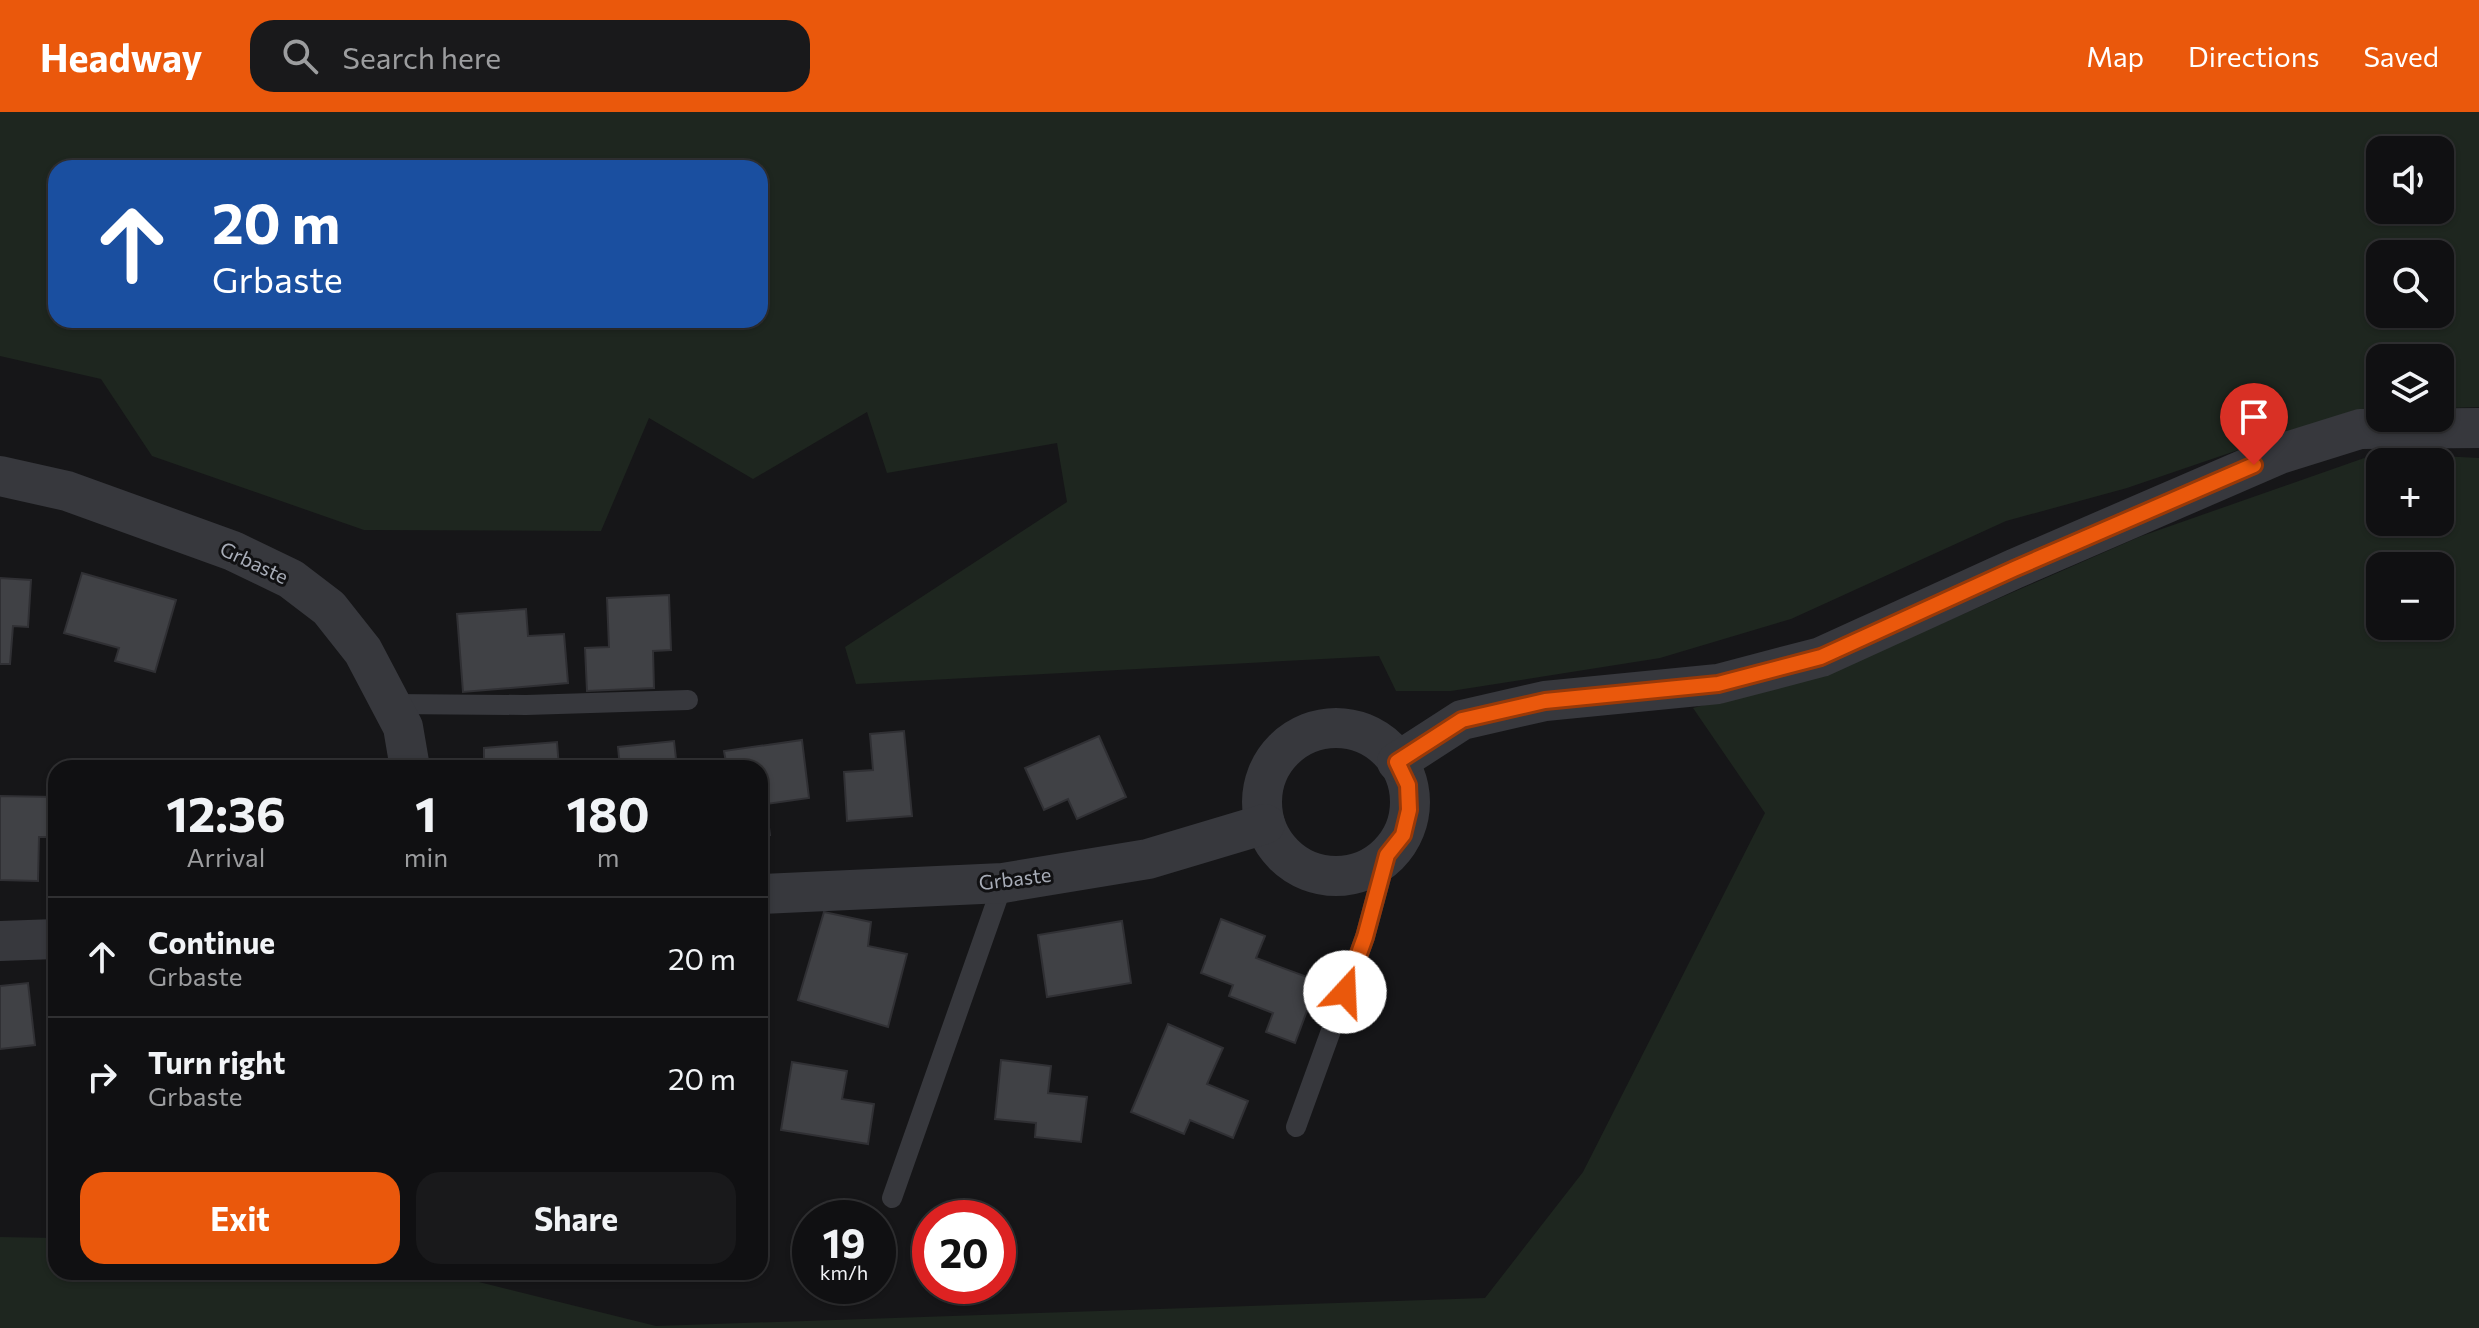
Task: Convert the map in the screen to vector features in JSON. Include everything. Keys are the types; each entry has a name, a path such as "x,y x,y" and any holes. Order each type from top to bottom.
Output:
{"street":[{"path":"1397,762 1462,720 1545,701 1718,684 1821,657 2014,569 2280,454 2360,429 2479,428"},
{"name":"Grbaste","path":"0,476 67,491 233,551 291,579 329,608 363,651 403,727 409,760"},
{"path":"1339,728 1361,732 1382,744 1397,762 1408,785 1409,810 1403,835 1387,855 1367,870 1342,876 1317,874 1294,864 1276,846 1265,824 1261,800 1265,777 1277,757 1294,740 1316,731 1339,728"},
{"name":"Grbaste","path":"768,894 1003,883 1148,859 1265,824"},
{"path":"0,941 48,939"}],"lane":[{"path":"391,704 526,705 688,700"},
{"path":"1296,1127 1365,937 1387,855"},
{"path":"892,1198 1003,883"}],"shaded area":[{"path":"0,112 2479,112 2479,407 2454,408 2454,344 2366,344 2366,410 2355,410 2127,488 2006,521 1791,619 1660,658 1451,691 1396,691 1379,656 856,684 845,647 1067,502 1057,443 887,473 867,412 753,479 649,418 601,531 364,530 152,456 101,379 0,356"},
{"path":"2366,457 2366,536 2454,536 2454,457 2479,458 2479,1328 0,1328 0,1237 48,1238 48,1280 471,1280 656,1326 1485,1298 1583,1172 1765,813 1693,708 1840,668 2139,537"}],"building":[{"path":"82,573 176,600 155,672 115,661 119,648 64,633"},
{"path":"0,578 31,580 28,627 13,626 10,664 0,664"},
{"path":"669,595 671,650 653,651 654,688 587,691 585,648 609,647 607,598"},
{"path":"526,609 528,636 564,634 568,683 463,692 457,614"},
{"path":"904,731 912,816 847,821 844,772 873,770 870,734"},
{"path":"1099,736 1126,797 1077,819 1068,799 1044,810 1025,768"},
{"path":"802,740 809,798 768,804 768,760 726,760 724,751"},
{"path":"674,741 676,760 619,760 618,747"},
{"path":"557,742 558,760 484,760 484,748"},
{"path":"0,796 48,797 48,837 39,837 38,881 0,880"},
{"path":"824,912 871,922 868,946 907,954 888,1027 798,1000"},
{"path":"1221,919 1265,936 1256,958 1318,981 1295,1043 1266,1032 1273,1013 1229,996 1233,985 1201,973"},
{"path":"1122,921 1131,983 1047,997 1038,935"},
{"path":"28,983 35,1045 0,1049 0,986"},
{"path":"1168,1024 1223,1048 1207,1084 1248,1101 1233,1138 1190,1120 1184,1134 1131,1112"},
{"path":"1001,1060 1051,1066 1048,1093 1087,1097 1081,1142 1035,1137 1036,1123 995,1119"},
{"path":"792,1062 847,1071 842,1099 874,1104 868,1144 781,1130"}],"route":[{"path":"1345,992 1365,937 1387,855 1403,835 1409,810 1408,785 1397,762 1462,720 1545,701 1718,684 1821,657 2254,465"}]}
